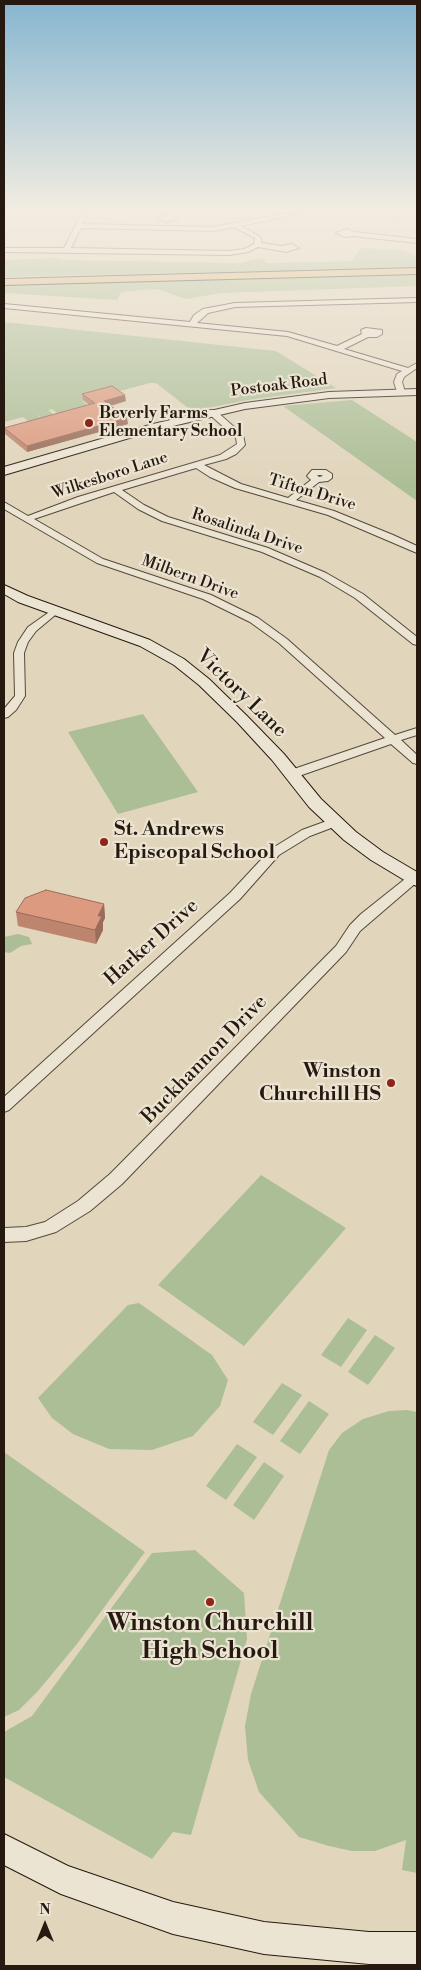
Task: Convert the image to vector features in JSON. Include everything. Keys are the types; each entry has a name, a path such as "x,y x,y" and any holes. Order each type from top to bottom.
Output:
{"street":[{"path":"192,324 197,317 206,311 230,305 307,303"},
{"path":"4,306 288,334 407,370"},
{"path":"339,348 367,335"},
{"path":"401,392 399,379 407,370 417,365"},
{"name":"Postoak Road","path":"4,470 212,412 305,398 417,392"},
{"name":"Wilkesboro Lane","path":"27,520 115,489 226,456 240,445 240,438 237,432 212,412"},
{"name":"Tifton Drive","path":"198,465 213,475 238,486 290,500 356,522 417,550"},
{"path":"290,500 316,480"},
{"name":"Rosalinda Drive","path":"115,489 145,510 181,526 260,549 323,575 359,596 417,642"},
{"name":"Milbern Drive","path":"4,506 100,561 207,597 254,620 284,641 417,761"},
{"name":"Victory Lane","path":"4,589 55,611 144,643 179,662 225,702 335,822 370,851 415,879"},
{"path":"4,715 12,708 20,696 19,653 23,642 32,629 55,611"},
{"path":"292,774 417,731"},
{"name":"Harker Drive","path":"4,1106 236,894 275,852 306,833 335,822"},
{"name":"Buckhannon Drive","path":"4,1235 26,1234 50,1227 84,1206 106,1188 341,949 355,928 366,917 415,879"},
{"path":"4,1849 61,1878 173,1918 264,1938 369,1948 417,1948"}],"green space":[{"path":"4,322 276,351 336,388 248,400 192,411 156,383 150,383 82,401 92,408 62,417 52,409 48,410 58,418 46,421 35,413 45,422 33,425 23,417 4,422"},
{"path":"352,400 417,442 417,501 283,406"},
{"path":"143,714 198,792 118,814 68,732"},
{"path":"18,934 29,937 32,944 21,946 10,953 4,952 4,937"},
{"path":"261,1175 346,1228 244,1346 158,1285"},
{"path":"139,1303 212,1355 228,1380 220,1406 193,1436 152,1450 109,1449 73,1434 52,1418 38,1398 128,1305"},
{"path":"348,1318 367,1330 341,1367 321,1355"},
{"path":"375,1335 395,1348 368,1385 348,1372"},
{"path":"282,1383 302,1395 273,1435 253,1422"},
{"path":"309,1401 329,1414 300,1454 280,1441"},
{"path":"407,1410 417,1412 417,1873 402,1870 406,1840 375,1851 352,1851 299,1837 259,1792 248,1760 245,1726 251,1694 329,1450 342,1433 363,1419 389,1411"},
{"path":"237,1444 257,1457 226,1500 206,1486"},
{"path":"4,1452 145,1552 77,1644 38,1691 19,1710 4,1717"},
{"path":"264,1462 284,1476 254,1520 233,1505"},
{"path":"195,1550 244,1593 247,1639 191,1835 173,1832 152,1859 4,1777 4,1732 32,1716 152,1553"}],"building":[{"name":"Beverly Farms Elementary School","path":"112,386 125,395 104,401 127,418 27,446 4,428 95,403 82,394"},
{"path":"46,890 104,904 98,916 102,916 95,930 16,912 25,898"}],"place":[{"name":"Beverly Farms Elementary School","path":"89,423"},
{"name":"St. Andrews Episcopal School","path":"104,842"},
{"name":"Winston Churchill HS","path":"391,1083"},
{"name":"Winston Churchill High School","path":"210,1602"}]}
